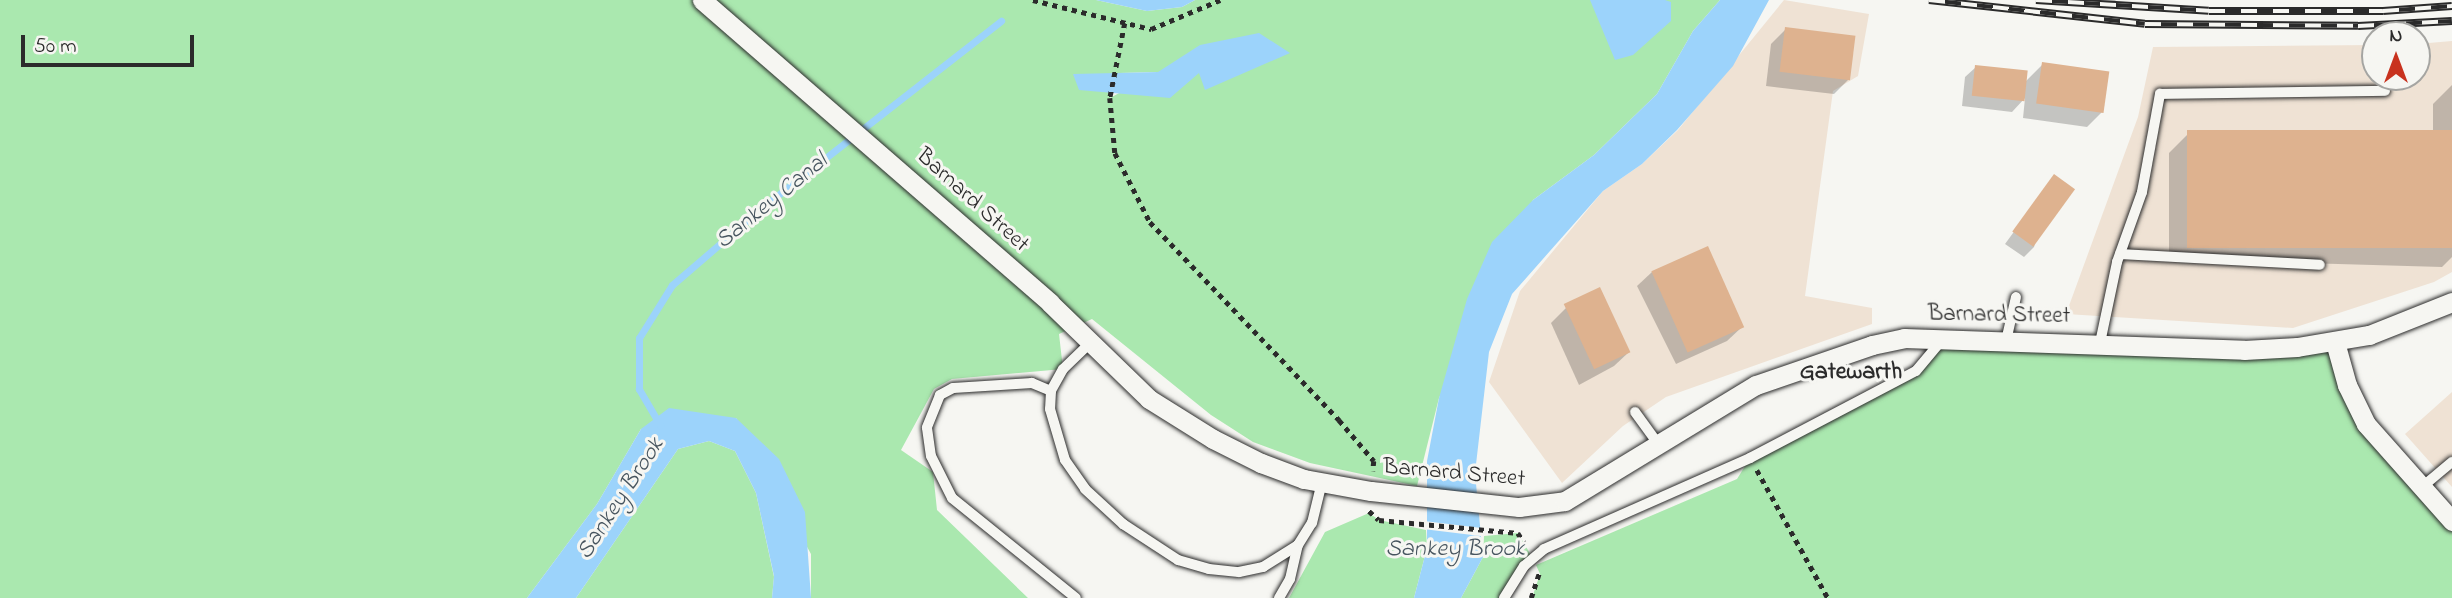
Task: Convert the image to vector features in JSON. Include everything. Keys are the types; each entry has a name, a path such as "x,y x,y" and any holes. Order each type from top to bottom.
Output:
{"street":[{"name":"Barnard Street","path":"702,0 1050,303 1089,344 1149,399 1213,439 1261,463 1322,482 1519,507 1565,501 1756,385 1871,345 1904,338 2244,350 2335,342 2399,325 2452,302"},
{"path":"2335,342 2347,385 2366,424 2452,521"}],"lane":[{"path":"2100,343 2120,254 2142,192 2160,94 2385,91"},
{"path":"2120,254 2320,265"},
{"path":"2006,341 2015,297"},
{"path":"1504,598 1532,557 1750,458 1916,371 1942,339"},
{"path":"1089,344 1063,369 1051,391 1053,428 1065,460 1085,489 1123,524 1178,560 1239,572 1263,567 1298,545"},
{"path":"1051,391 1032,383 953,388 940,395 927,428 931,456 952,498 1076,598"},
{"path":"1635,412 1658,444"},
{"path":"2422,487 2452,462"},
{"path":"1279,598 1290,579 1298,545 1312,523 1322,482"}],"path":[{"path":"1033,0 1151,29 1220,0"},
{"path":"1125,23 1122,52 1110,98 1115,153 1150,222 1374,461"},
{"path":"1750,458 1828,598"},
{"path":"1369,513 1379,520 1484,532 1518,533 1532,557"}],"shaded area":[{"path":"1784,0 1869,14 1858,76 1833,91 1805,296 1872,308 1872,324 1666,397 1623,426 1562,483 1489,382 1520,291 1603,191 1642,164 1678,130"},
{"path":"2452,41 2452,272 2434,282 2293,328 2066,314 2138,117 2153,47 2361,45 2361,91 2431,91 2431,43"},
{"path":"2452,392 2452,487 2405,434"}],"green space":[{"path":"0,0 1096,0 1147,11 1182,7 1195,0 1720,0 1693,31 1657,94 1594,155 1533,200 1439,398 1417,486 1310,463 1253,442 1211,415 1092,319 1059,334 1063,369 952,379 934,389 901,450 933,472 937,510 1028,598 811,598 811,554 736,418 641,429 597,504 527,598 0,598","holes":["1120,73 1156,73 1110,98"]},
{"path":"1942,339 2335,342 2347,385 2452,520 2452,598 1532,598 1540,574 1536,565 1737,479 1750,458 1916,371"},
{"path":"709,441 735,451 756,493 774,577 772,598 576,598 678,449"},
{"path":"1369,513 1379,520 1426,530 1427,548 1414,598 1289,598 1325,532"},
{"path":"1518,533 1532,557 1504,598 1461,598 1483,557 1484,536"}],"water":[{"path":"1096,0 1195,0 1182,7 1147,11"},
{"path":"1590,0 1665,0 1671,2 1671,21 1633,55 1615,60"},
{"name":"Sankey Brook","path":"1720,0 1769,0 1733,66 1677,130 1642,164 1603,191 1512,294 1489,352 1475,473 1483,557 1461,598 1414,598 1427,548 1427,461 1439,398 1467,299 1492,242 1533,200 1594,155 1657,94 1693,31"},
{"path":"1259,33 1290,53 1205,90 1199,73 1170,98 1079,90 1073,74 1158,72 1200,45"},
{"name":"Sankey Brook","path":"669,408 736,418 779,459 805,512 811,598 772,598 774,576 756,493 735,451 709,441 678,449 576,598 527,598 597,504 641,429"}],"pier":[{"path":"1424,521 1484,528 1483,536 1423,529"}],"building":[{"path":"1785,27 1855,36 1850,80 1780,72"},
{"path":"2042,62 2109,71 2103,113 2036,104"},
{"path":"1975,65 2028,71 2024,101 1972,96"},
{"path":"2187,130 2452,130 2452,248 2187,248"},
{"path":"2054,174 2075,189 2033,247 2012,231"},
{"path":"1708,246 1744,327 1688,353 1651,271"},
{"path":"1600,287 1630,352 1594,369 1564,304"}],"waterway":[{"name":"Sankey Canal","path":"660,425 639,389 639,338 672,285 764,206 1001,21"}],"railway":[{"path":"1929,0 2145,24 2358,26 2452,21"},
{"path":"2036,0 2209,11 2383,11 2452,6"}],"district":[{"name":"Gatewarth","path":"1851,373"}]}
